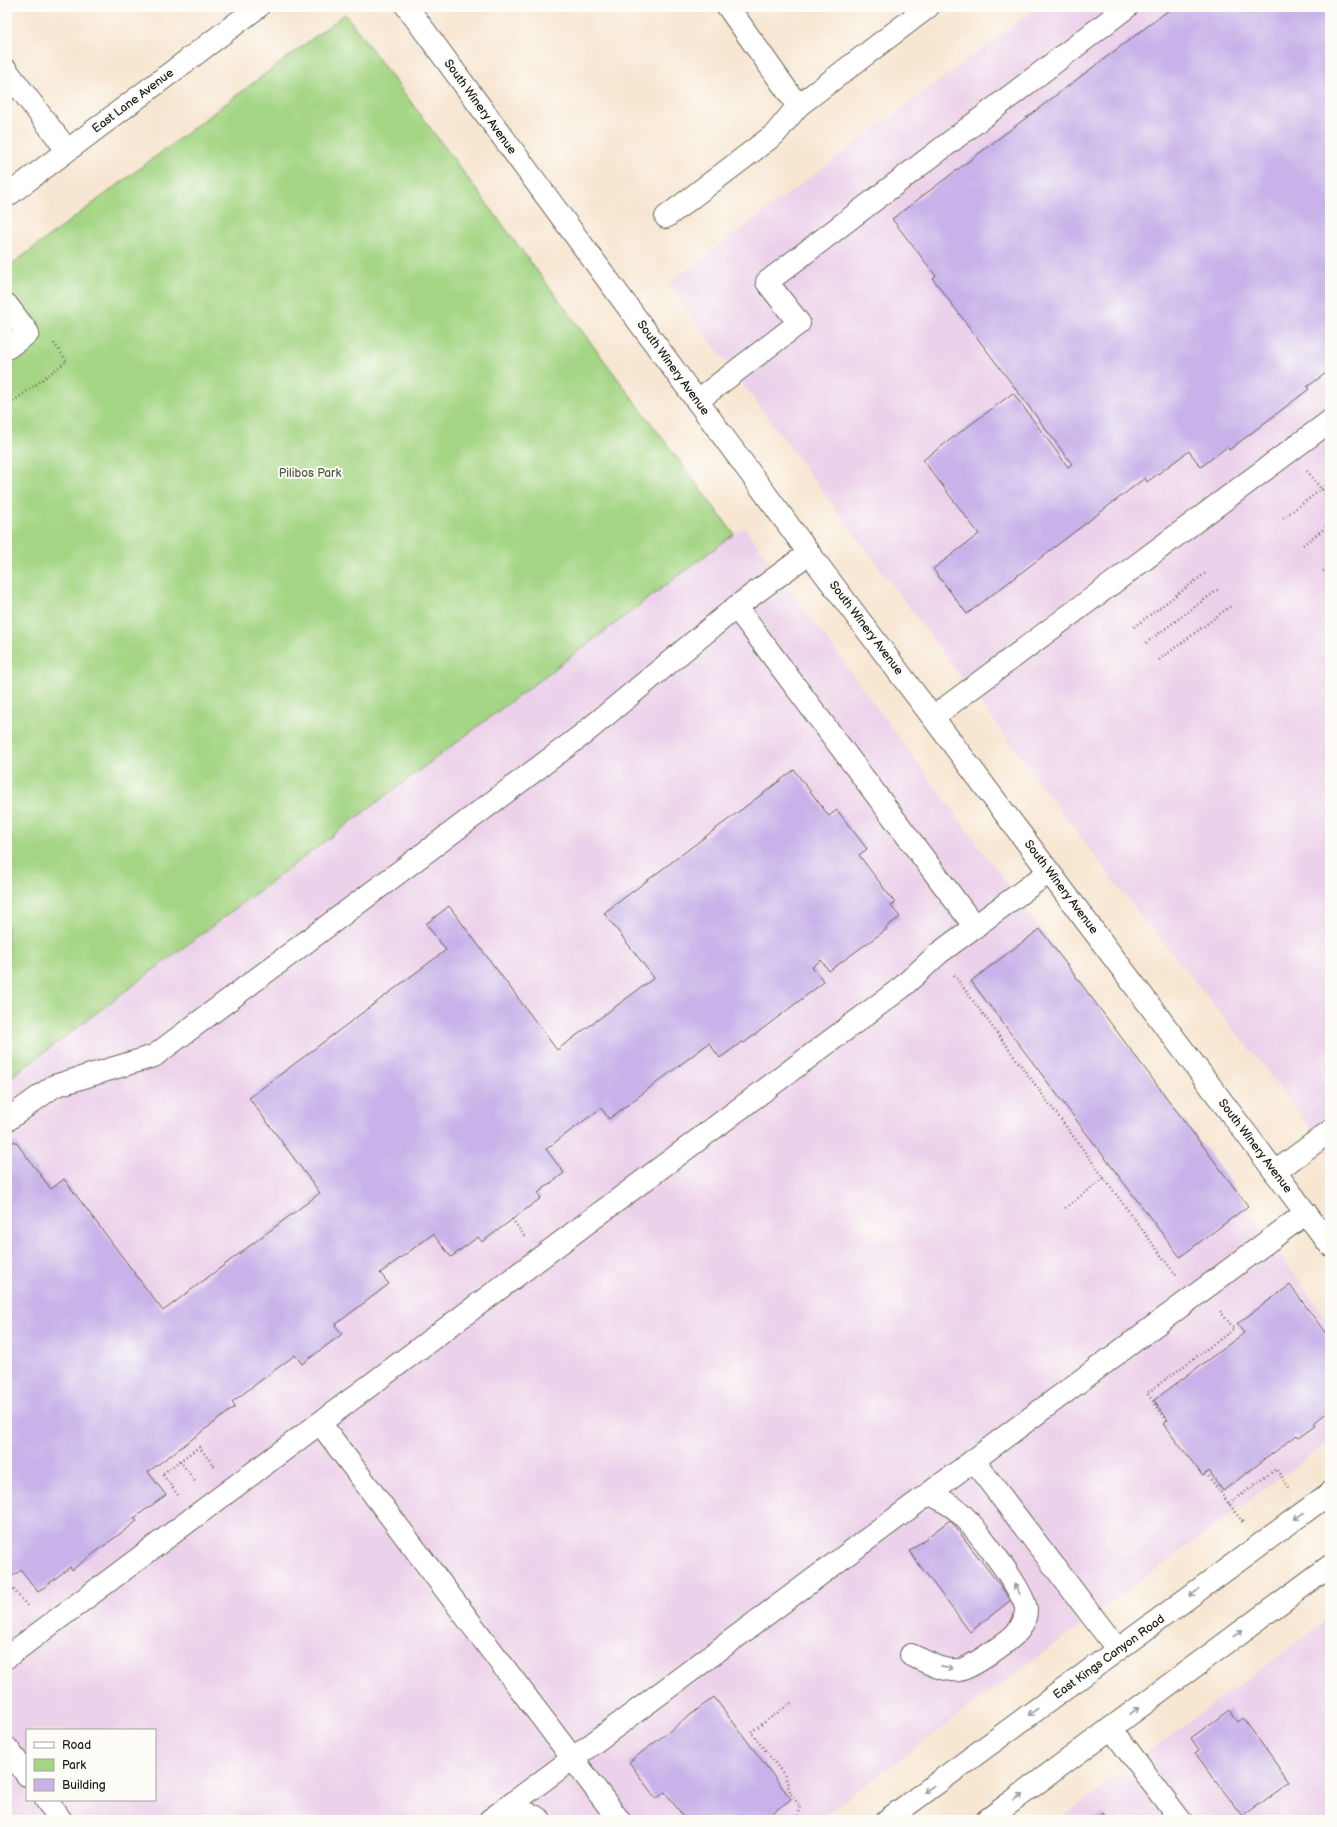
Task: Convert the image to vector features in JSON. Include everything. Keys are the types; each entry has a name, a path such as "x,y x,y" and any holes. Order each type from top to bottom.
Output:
{"street":[{"name":"East Lane Avenue","path":"7,196 258,7"},
{"name":"South Winery Avenue","path":"407,7 809,553 1330,1245"},
{"path":"728,7 798,106"},
{"path":"666,217 775,134 798,106 928,7"},
{"path":"697,401 799,323 767,282 1127,7"},
{"path":"7,71 67,150"},
{"path":"7,305 28,333 7,348"},
{"path":"933,716 1330,421"},
{"path":"7,1120 54,1086 154,1056 582,734 736,608 809,553"},
{"path":"736,608 975,926"},
{"path":"7,1657 901,988 939,954 1049,872"},
{"path":"1275,1172 1330,1131"},
{"path":"490,1820 1306,1213"},
{"path":"320,1423 619,1820"},
{"path":"974,1461 1118,1650"},
{"path":"911,1655 946,1669 959,1670 971,1667 1014,1636 1024,1620 1026,1609 1018,1588 969,1521 958,1510 930,1493"},
{"name":"East Kings Canyon Road","path":"887,1820 1330,1493"},
{"path":"987,1820 1330,1566"},
{"path":"1111,1728 1180,1820"},
{"path":"7,1748 26,1774"},
{"path":"47,1801 61,1820"},
{"path":"509,1806 528,1813 540,1820"}],"path":[{"path":"1292,450 1330,500"},
{"path":"1283,518 1330,483"},
{"path":"1303,545 1330,524"},
{"path":"1323,571 1330,566"},
{"path":"1134,627 1207,572"},
{"path":"1146,644 1220,588"},
{"path":"1159,660 1232,605"},
{"path":"939,954 1175,1274 1183,1268"},
{"path":"1065,1208 1104,1178"},
{"path":"1167,1421 1147,1393 1234,1329"},
{"path":"172,1500 178,1495 162,1474 200,1447"},
{"path":"1206,1473 1229,1504 1276,1469 1306,1510"},
{"path":"7,1593 13,1588 27,1608 33,1603"},
{"path":"790,1703 751,1732 785,1776 791,1794 799,1806 800,1810 796,1820"}],"shaded area":[{"path":"1038,7 1330,7 1330,1154 1254,1054 1117,886 668,284"},
{"path":"744,527 1330,1323 1330,1441 818,1820 7,1820 7,1080"},
{"path":"1330,1617 1330,1820 1058,1820"}],"green space":[{"name":"Pilibos Park","path":"345,14 734,534 7,1080 7,268"}],"building":[{"path":"1173,7 1330,7 1330,370 1307,387 1309,389 1229,450 1227,447 1201,467 1189,451 1147,482 1145,478 967,614 933,569 979,534 923,460 1013,393 1068,467 1072,464 933,279 936,276 892,219"},
{"path":"794,770 829,816 837,810 867,849 859,855 895,903 891,906 900,917 886,927 887,929 829,971 821,960 812,967 824,982 744,1043 742,1042 720,1058 709,1043 609,1119 601,1108 546,1149 564,1173 538,1193 541,1198 482,1242 478,1237 451,1257 433,1234 380,1273 389,1284 335,1325 342,1334 302,1364 295,1355 232,1402 235,1407 148,1472 166,1495 134,1518 137,1521 72,1570 70,1567 38,1592 21,1570 7,1580 7,1146 15,1141 51,1189 64,1179 163,1311 320,1193 249,1098 446,950 426,924 449,906 557,1050 654,978 604,913"},
{"path":"1040,929 1248,1206 1180,1257 971,981"},
{"path":"1290,1285 1330,1339 1330,1410 1314,1423 1316,1426 1299,1438 1297,1435 1223,1491 1209,1471 1203,1476 1163,1424 1168,1420 1154,1400 1244,1333 1237,1324"},
{"path":"950,1520 1011,1600 970,1632 909,1551"},
{"path":"714,1697 791,1799 763,1820 686,1820 665,1792 656,1799 629,1762"},
{"path":"1229,1710 1238,1722 1243,1718 1290,1783 1243,1817 1195,1753 1199,1750 1191,1738"},
{"path":"1103,1813 1108,1820 1094,1820"}]}
